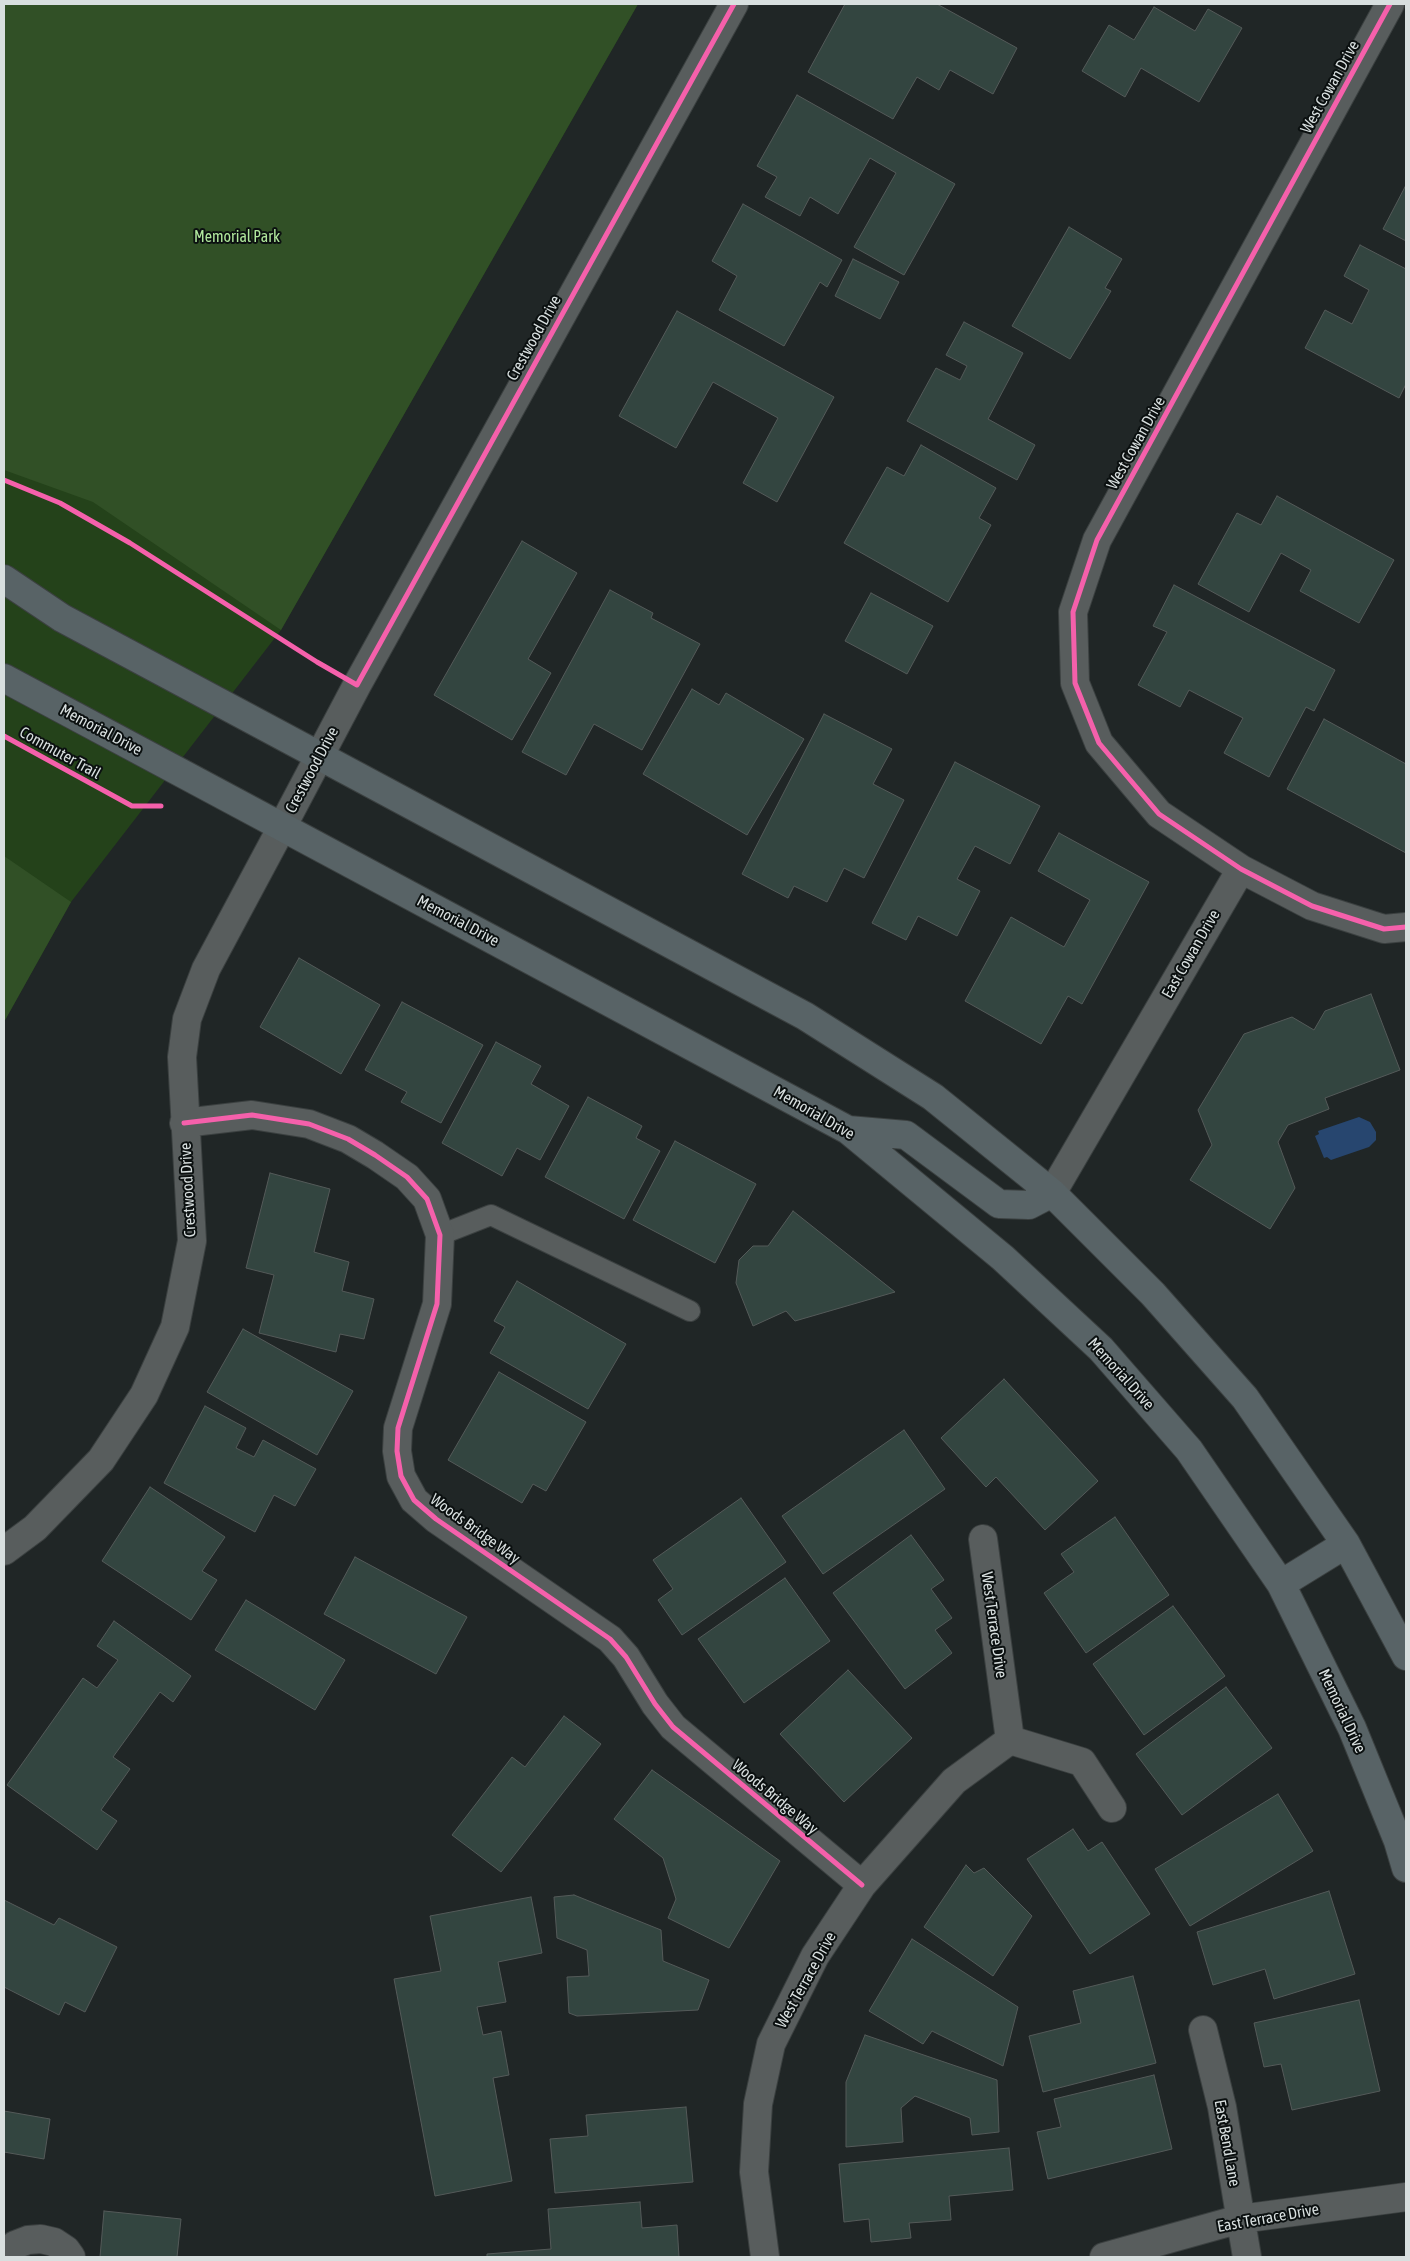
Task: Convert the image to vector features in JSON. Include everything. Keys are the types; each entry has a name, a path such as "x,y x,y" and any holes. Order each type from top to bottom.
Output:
{"main road":[{"path":"4,579 62,618 806,1016 933,1097 1052,1194 1153,1294 1245,1398 1346,1544 1406,1656"},
{"name":"Memorial Drive","path":"4,678 848,1130 1003,1258 1101,1349 1189,1450 1282,1584 1352,1728 1402,1840 1406,1868"},
{"path":"848,1130 906,1135 999,1204 1028,1205 1052,1194"},
{"path":"1282,1584 1346,1544"}],"street":[{"name":"Crestwood Drive","path":"4,1551 35,1528 101,1460 144,1395 175,1327 192,1241 184,1123 182,1057 187,1018 206,969 357,685 734,4"},
{"name":"West Cowan Drive","path":"1241,869 1159,814 1099,743 1075,683 1073,612 1097,540 1390,4"},
{"path":"1241,869 1312,906 1384,929 1406,927"},
{"name":"East Cowan Drive","path":"1052,1194 1241,869"},
{"name":"Woods Bridge Way","path":"184,1123 252,1114 309,1124 348,1139 407,1177 428,1199 440,1235 436,1304 398,1428 397,1451 401,1476 414,1500 436,1519 610,1639 626,1657 655,1704 673,1727 862,1885"},
{"name":"West Terrace Drive","path":"765,2257 754,2172 758,2104 771,2044 815,1956 862,1885 954,1781 1010,1740 983,1539"},
{"path":"1010,1740 1082,1762 1112,1808"},
{"name":"East Bend Lane","path":"1203,2030 1222,2107 1247,2257"},
{"name":"East Terrace Drive","path":"1104,2257 1240,2219 1406,2197"},
{"path":"4,2257 15,2245 28,2240 41,2239 54,2242 66,2250 71,2257"}],"lane":[{"path":"440,1235 491,1215 690,1310"}],"green space":[{"name":"Memorial Park","path":"4,4 638,4 281,630 71,902 4,1022"},
{"name":"Memorial Park","path":"4,4 638,4 281,630 93,502 4,470"},
{"path":"4,856 71,902 4,1022"}],"water":[{"path":"1359,1117 1370,1122 1376,1132 1376,1140 1369,1147 1331,1160 1327,1157 1324,1158 1315,1136 1319,1134 1318,1131"}],"building":[{"path":"845,4 937,4 1017,48 993,94 950,70 939,90 917,77 893,119 808,72"},
{"path":"1154,7 1195,31 1208,9 1242,28 1199,102 1141,68 1125,97 1082,71 1109,25 1134,40"},
{"path":"797,95 955,184 904,275 854,247 896,173 870,158 838,214 810,197 800,216 765,197 777,177 757,166"},
{"path":"1406,185 1406,241 1383,229"},
{"path":"743,204 842,260 827,287 820,282 784,346 719,310 737,276 712,261"},
{"path":"1069,227 1122,259 1105,288 1111,291 1070,359 1012,326"},
{"path":"1360,245 1406,269 1406,384 1399,398 1305,348 1325,310 1352,324 1369,290 1344,276"},
{"path":"853,259 899,282 880,319 835,296"},
{"path":"677,311 834,397 777,502 743,483 778,418 713,382 676,448 619,416"},
{"path":"964,322 1023,353 988,419 1035,445 1017,480 907,421 936,368 960,380 967,366 946,355"},
{"path":"921,445 996,488 979,518 991,525 948,602 844,543 887,467 904,476"},
{"path":"1277,496 1394,560 1359,623 1300,591 1311,570 1281,553 1249,612 1198,584 1237,513 1261,525"},
{"path":"522,541 577,573 528,659 551,673 512,740 434,695"},
{"path":"1174,585 1335,670 1314,711 1306,707 1269,777 1224,753 1243,718 1189,690 1180,707 1138,685 1167,632 1153,626"},
{"path":"610,590 653,613 651,618 700,644 642,750 594,724 566,775 522,752"},
{"path":"871,593 933,626 907,674 845,641"},
{"path":"692,689 719,705 726,693 804,739 747,835 643,774"},
{"path":"824,714 892,749 873,784 904,800 864,878 844,868 827,902 794,886 788,898 742,874"},
{"path":"1324,719 1406,764 1406,853 1287,789"},
{"path":"955,762 1040,806 1010,864 975,846 957,879 980,891 957,936 918,916 906,940 872,923"},
{"path":"1059,833 1149,882 1082,1004 1068,996 1041,1044 965,1001 1011,917 1064,947 1090,900 1038,871"},
{"path":"299,958 380,1005 341,1074 260,1027"},
{"path":"1371,994 1400,1070 1325,1098 1329,1109 1288,1125 1278,1142 1295,1188 1270,1229 1190,1180 1212,1145 1198,1110 1244,1034 1292,1017 1314,1030 1325,1011"},
{"path":"402,1002 483,1045 441,1123 401,1102 407,1092 365,1070"},
{"path":"496,1042 541,1066 531,1084 569,1106 540,1160 517,1148 502,1176 442,1143"},
{"path":"588,1097 642,1126 636,1138 660,1151 624,1219 545,1177"},
{"path":"675,1141 756,1184 715,1263 633,1220"},
{"path":"270,1173 330,1189 314,1252 349,1262 342,1291 374,1299 364,1339 340,1334 336,1352 259,1333 274,1275 246,1268"},
{"path":"793,1211 895,1292 795,1321 786,1311 753,1326 736,1283 739,1260 753,1246 768,1246"},
{"path":"517,1281 626,1344 588,1409 490,1353 505,1327 494,1321"},
{"path":"243,1329 353,1391 317,1455 207,1392"},
{"path":"499,1372 586,1422 546,1491 533,1484 522,1503 448,1460"},
{"path":"1004,1379 1098,1481 1045,1530 996,1477 986,1487 941,1438"},
{"path":"205,1406 246,1428 236,1448 254,1457 263,1440 316,1469 295,1506 274,1495 255,1532 164,1483"},
{"path":"904,1430 945,1489 823,1574 782,1516"},
{"path":"150,1487 225,1537 202,1571 217,1580 191,1620 102,1561"},
{"path":"741,1498 786,1562 682,1635 658,1600 673,1589 653,1560"},
{"path":"1115,1517 1169,1595 1086,1653 1044,1593 1074,1572 1061,1554"},
{"path":"911,1535 944,1580 931,1589 952,1618 935,1630 952,1653 905,1689 833,1593"},
{"path":"355,1557 467,1617 436,1674 324,1614"},
{"path":"785,1578 830,1641 744,1703 698,1639"},
{"path":"246,1600 345,1660 315,1710 215,1650"},
{"path":"1173,1606 1225,1676 1144,1735 1093,1664"},
{"path":"114,1621 191,1676 173,1702 160,1692 113,1757 130,1769 101,1810 117,1821 97,1850 7,1785 83,1678 97,1688 118,1660 97,1646"},
{"path":"848,1670 912,1738 844,1802 780,1734"},
{"path":"1226,1687 1272,1748 1182,1815 1136,1754"},
{"path":"564,1716 601,1744 501,1872 452,1835 512,1757 525,1767"},
{"path":"652,1770 780,1861 729,1948 668,1918 676,1899 663,1858 614,1819"},
{"path":"1278,1794 1313,1851 1190,1926 1155,1869"},
{"path":"1073,1829 1088,1851 1102,1842 1150,1914 1090,1954 1027,1859"},
{"path":"966,1865 974,1873 984,1868 1032,1916 993,1976 924,1927"},
{"path":"1329,1891 1355,1974 1274,1999 1265,1969 1213,1985 1197,1932"},
{"path":"574,1895 661,1930 663,1961 709,1980 698,2010 577,2016 569,2013 567,1977 589,1976 587,1950 557,1938 554,1897"},
{"path":"531,1897 542,1953 498,1962 506,2002 477,2007 483,2035 501,2031 509,2075 493,2078 512,2181 435,2196 394,1979 441,1971 430,1916"},
{"path":"4,1900 54,1925 59,1918 117,1947 85,2012 65,2002 59,2015 4,1987"},
{"path":"912,1939 1018,2007 1003,2066 932,2031 923,2044 869,2011"},
{"path":"1133,1976 1156,2063 1043,2092 1029,2036 1081,2023 1073,1991"},
{"path":"1359,2000 1380,2091 1292,2110 1281,2064 1264,2067 1254,2023"},
{"path":"865,2035 997,2080 999,2132 972,2135 970,2118 915,2096 901,2108 903,2142 846,2147 846,2082"},
{"path":"1154,2075 1172,2149 1048,2179 1037,2132 1061,2127 1054,2099"},
{"path":"686,2107 693,2182 555,2193 550,2139 588,2136 586,2115"},
{"path":"4,2111 50,2119 44,2159 4,2152"},
{"path":"1009,2148 1013,2190 949,2196 951,2220 909,2223 911,2238 871,2242 869,2219 844,2222 839,2164"},
{"path":"640,2202 642,2228 677,2225 679,2257 487,2257 487,2254 551,2249 548,2209"},
{"path":"104,2211 181,2219 177,2257 100,2257"}],"cycle path":[{"path":"4,480 60,503 130,543 317,662 357,685 734,4"},
{"path":"1390,4 1097,540 1073,612 1075,683 1099,743 1159,814 1241,869 1312,906 1384,929 1406,927"},
{"name":"Commuter Trail","path":"4,736 132,806 161,806"},
{"path":"184,1123 252,1115 309,1124 348,1139 375,1155 407,1177 427,1199 440,1235 437,1304 398,1428 397,1451 401,1476 414,1500 436,1519 610,1639 626,1657 655,1704 673,1727 862,1885"}]}
